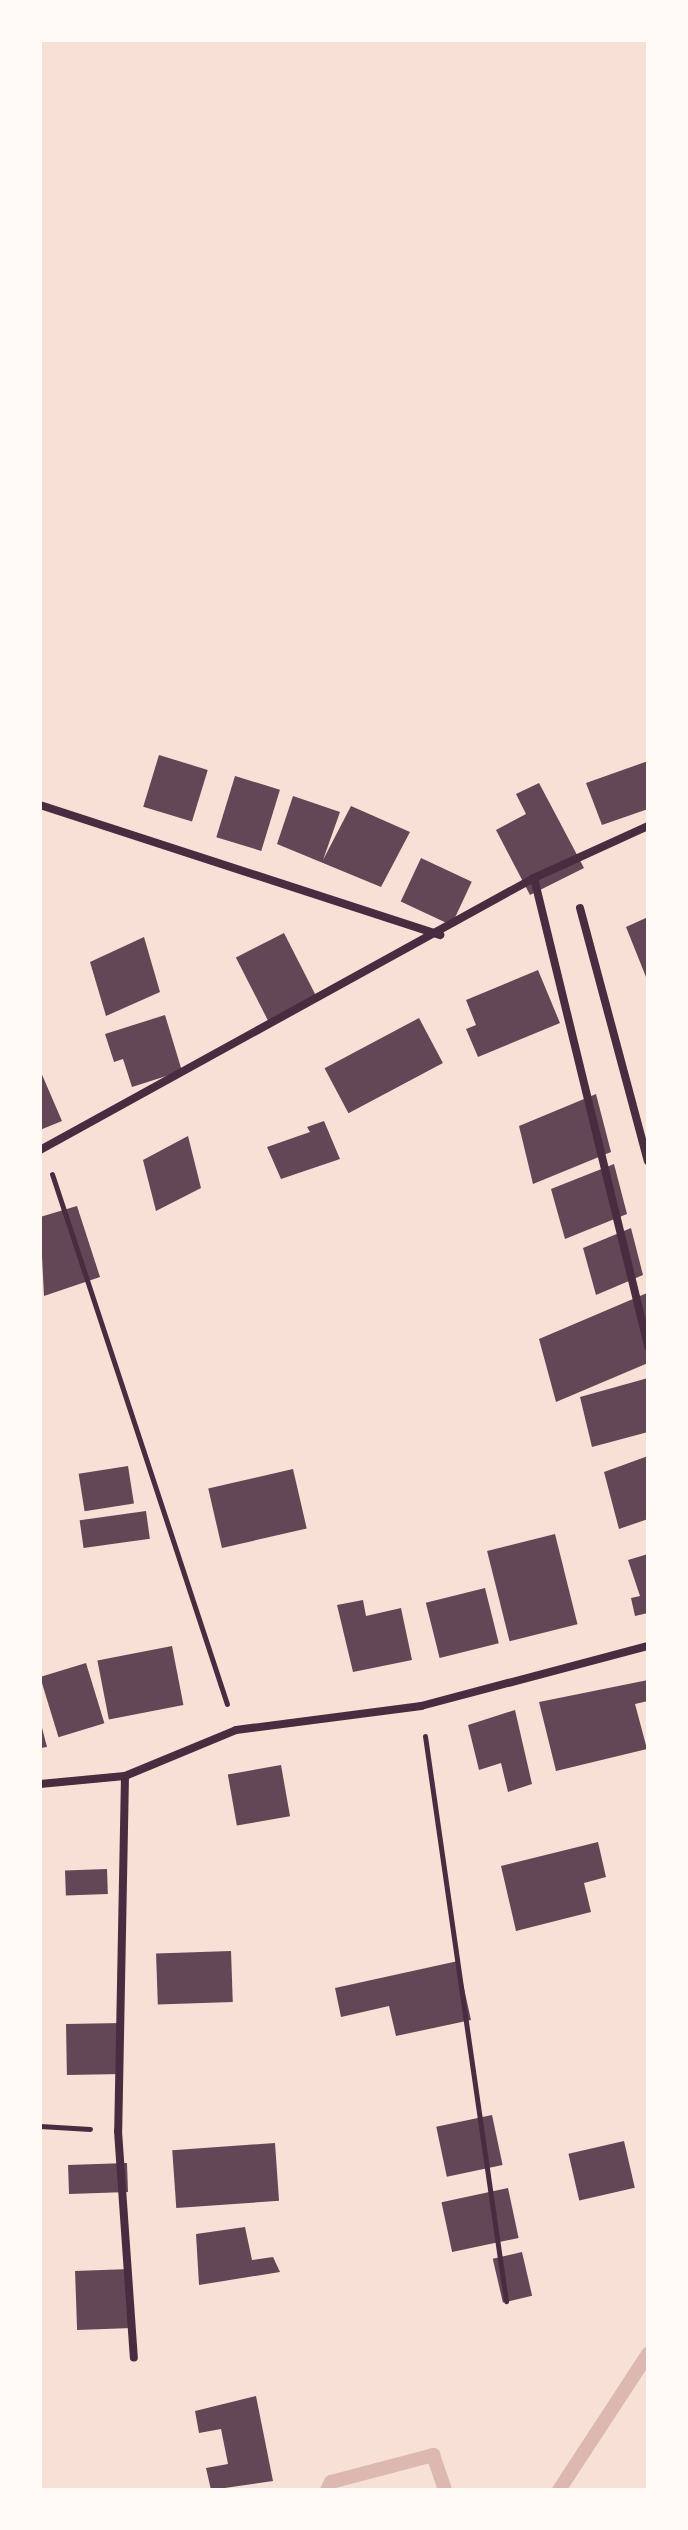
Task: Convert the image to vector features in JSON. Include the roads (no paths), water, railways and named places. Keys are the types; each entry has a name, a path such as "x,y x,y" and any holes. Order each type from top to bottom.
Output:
{"street":[{"path":"40,805 440,935"},
{"path":"42,1150 440,935 534,878 648,826"},
{"path":"534,878 648,1347"},
{"path":"580,908 648,1161"},
{"path":"40,1784 125,1776 236,1730 421,1706 648,1646"},
{"path":"125,1776 118,2131 134,2357"}],"waterway":[{"path":"559,2490 648,2354"},
{"path":"327,2490 331,2482 433,2455 445,2490"}]}
